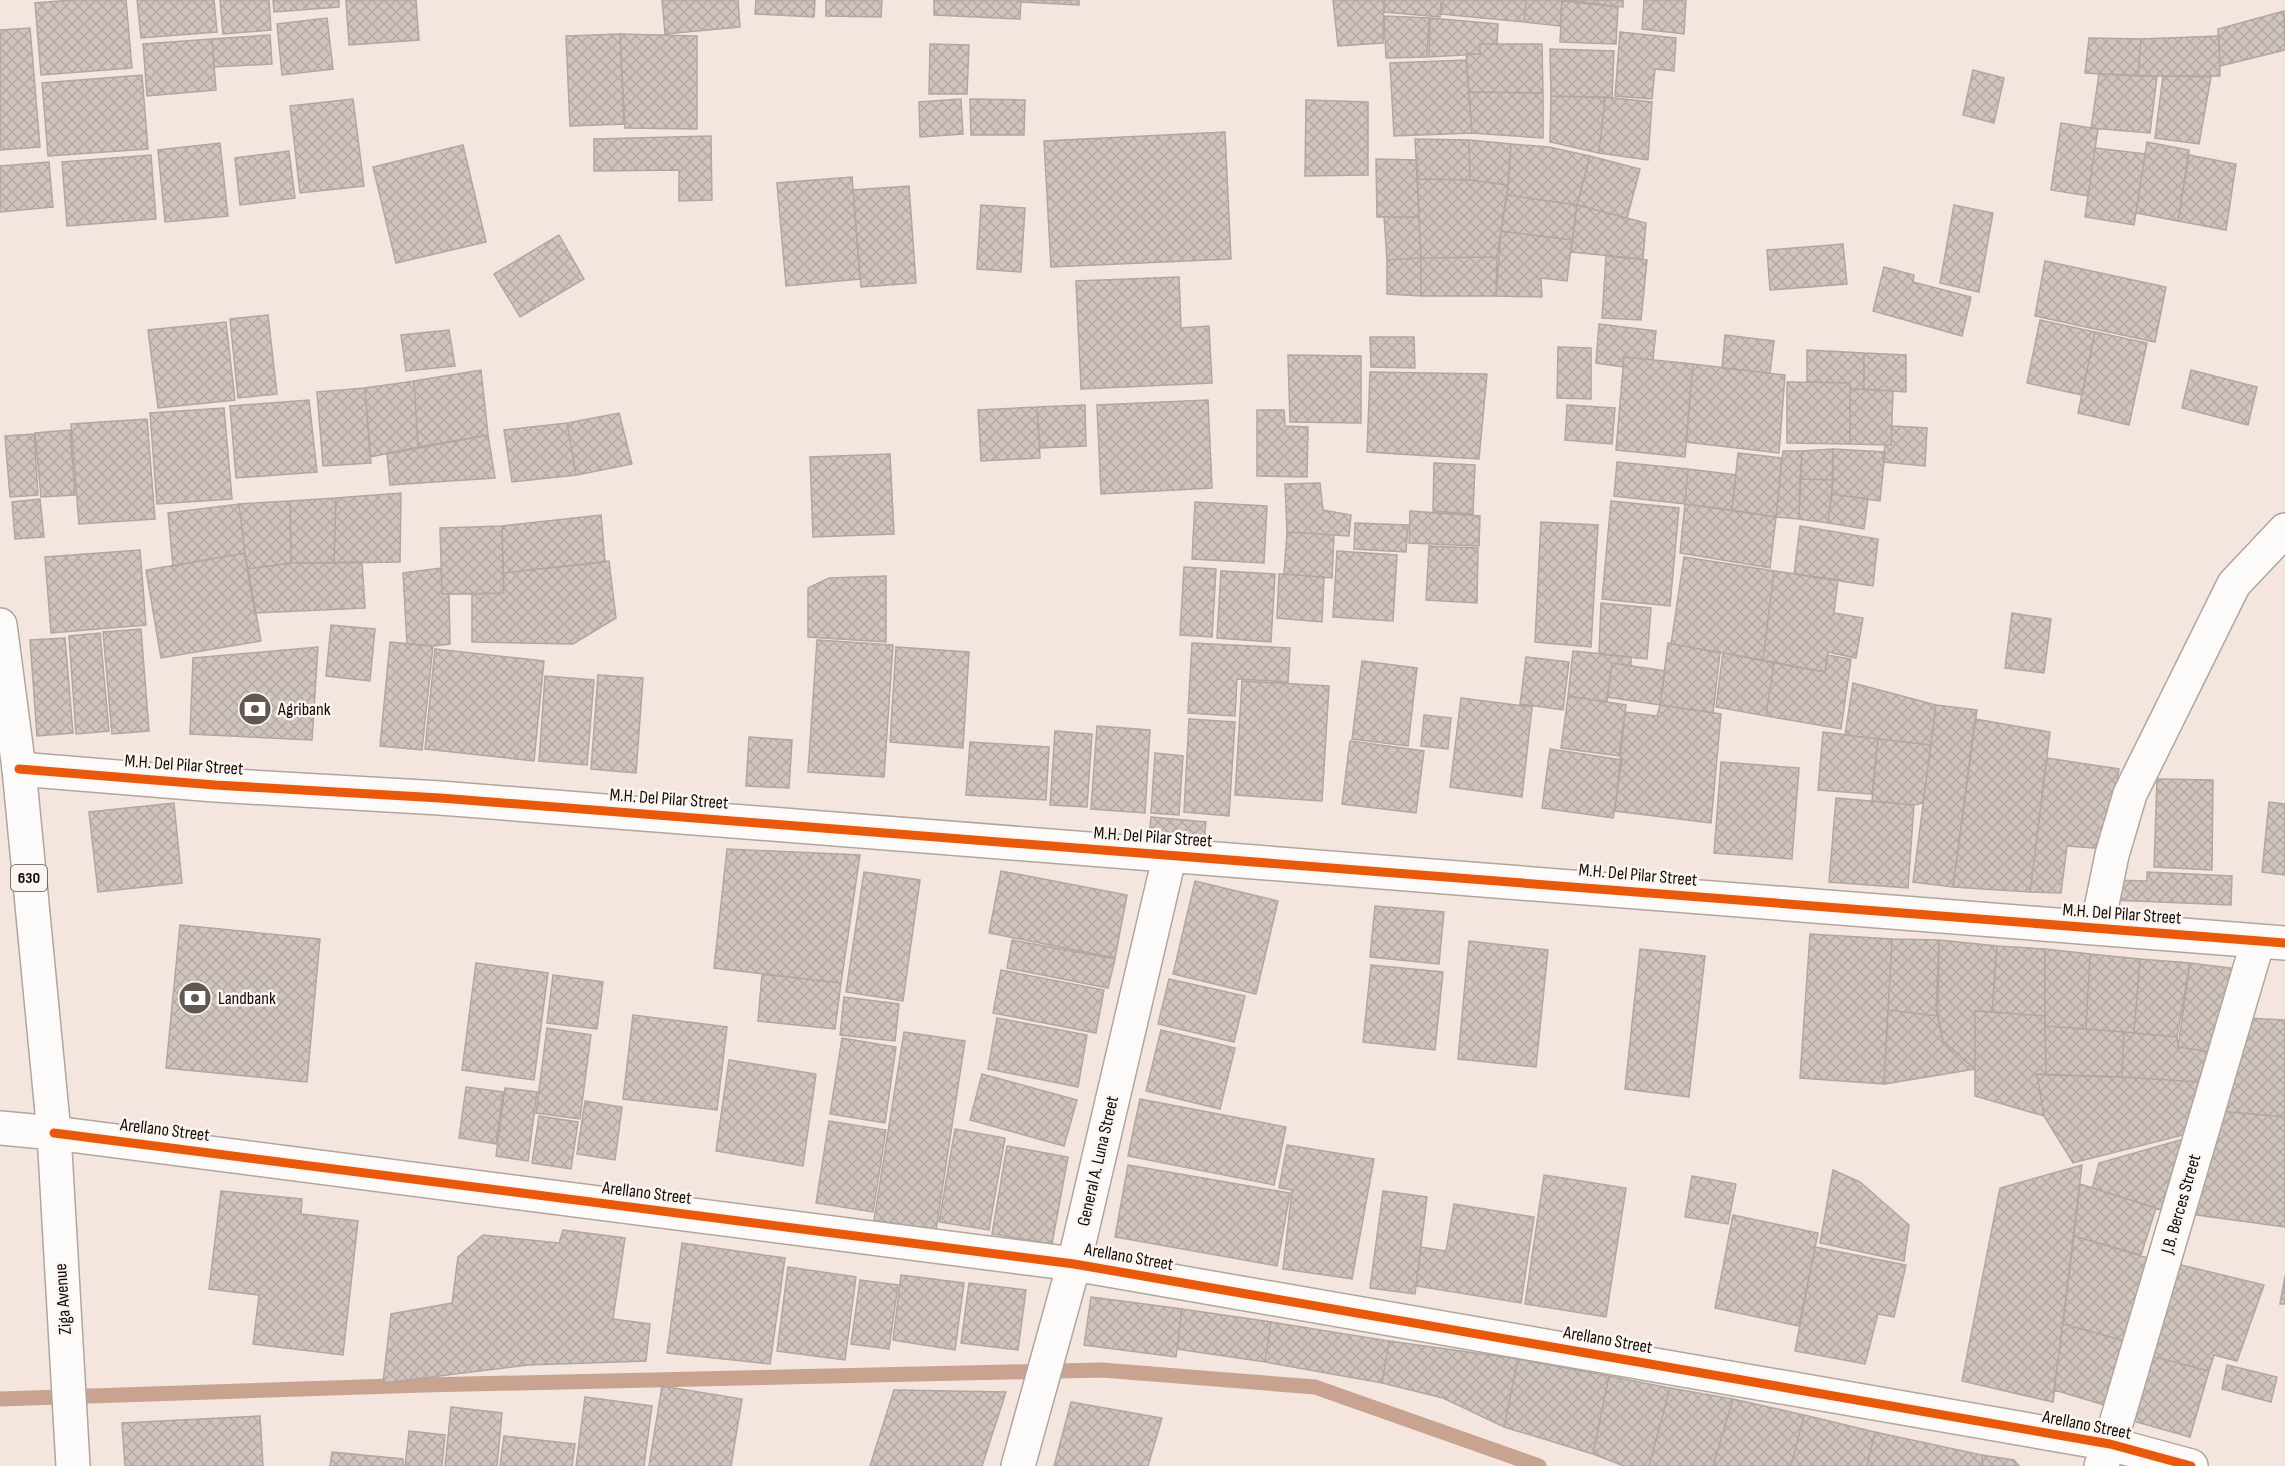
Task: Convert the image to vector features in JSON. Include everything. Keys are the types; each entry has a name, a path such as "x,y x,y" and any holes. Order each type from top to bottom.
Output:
{"street":[{"path":"2097,928 2112,855 2130,794 2234,584 2285,530"},
{"name":"630","path":"0,625 19,769 54,1133"},
{"name":"M.H. Del Pilar Street","path":"19,769 1170,854 2272,942"},
{"name":"General A. Luna Street","path":"1018,1466 1074,1264 1170,854"},
{"name":"J.B. Berces Street","path":"2106,1455 2272,942"},
{"name":"Arellano Street","path":"0,1128 54,1133 1074,1264 2106,1455 2191,1466"},
{"name":"Ziga Avenue","path":"54,1133 73,1466"}],"building":[{"path":"126,0 132,68 41,75 35,3"},
{"path":"137,0 214,0 217,32 141,38"},
{"path":"220,0 269,0 271,30 223,34"},
{"path":"273,0 339,0 339,7 274,12"},
{"path":"346,0 416,0 419,40 349,45"},
{"path":"662,0 738,0 740,27 665,34"},
{"path":"756,0 815,0 814,17 755,14"},
{"path":"826,0 882,0 881,17 826,16"},
{"path":"934,0 1021,0 1020,19 934,15"},
{"path":"1021,0 1079,0 1079,5 1021,2"},
{"path":"1333,0 1384,0 1383,43 1338,46"},
{"path":"1385,0 1441,0 1440,17 1384,12"},
{"path":"1443,0 1526,0 1524,22 1441,14"},
{"path":"1526,0 1562,0 1560,26 1524,22"},
{"path":"1562,0 1623,0 1623,7"},
{"path":"1644,0 1686,0 1684,34 1642,29"},
{"path":"1562,1 1618,7 1616,44 1560,42"},
{"path":"2284,11 2285,50 2220,66 2218,29"},
{"path":"1384,16 1429,18 1427,57 1386,58"},
{"path":"327,18 333,69 282,75 277,24"},
{"path":"1430,18 1498,24 1497,44 1480,44 1480,54 1429,57"},
{"path":"30,28 40,147 0,150 0,30"},
{"path":"1620,32 1676,38 1674,71 1655,69 1652,99 1615,96"},
{"path":"620,34 624,124 570,126 566,36"},
{"path":"620,34 697,36 697,129 625,128"},
{"path":"270,35 272,64 214,67 212,39"},
{"path":"2219,36 2220,76 2138,76 2141,39"},
{"path":"2089,38 2141,39 2138,76 2085,73"},
{"path":"212,39 216,90 147,96 143,44"},
{"path":"930,44 969,45 967,94 929,94"},
{"path":"1480,44 1542,44 1543,93 1469,92 1466,54 1480,54"},
{"path":"1550,49 1614,51 1612,98 1551,96"},
{"path":"1466,60 1472,133 1394,136 1390,63"},
{"path":"1973,70 2004,78 1994,123 1963,115"},
{"path":"2099,74 2157,76 2150,133 2091,128"},
{"path":"142,75 148,149 48,156 42,83"},
{"path":"2163,76 2211,77 2199,144 2155,138"},
{"path":"1469,92 1543,93 1543,138 1472,133"},
{"path":"1551,96 1605,97 1599,153 1550,142"},
{"path":"1605,97 1652,102 1648,160 1599,153"},
{"path":"353,99 364,186 300,193 290,106"},
{"path":"961,99 963,134 920,137 919,102"},
{"path":"970,99 1025,100 1024,135 971,135"},
{"path":"1306,100 1368,102 1368,175 1305,176"},
{"path":"2061,123 2098,129 2088,196 2051,190"},
{"path":"1225,132 1231,259 1051,267 1044,141"},
{"path":"711,136 712,200 679,201 679,170 594,171 594,139"},
{"path":"1415,139 1469,140 1470,180 1417,179"},
{"path":"1469,140 1511,144 1508,185 1470,180"},
{"path":"2147,142 2189,150 2178,221 2136,213"},
{"path":"220,143 228,216 165,222 158,150"},
{"path":"1511,144 1549,147 1590,156 1577,205 1507,195"},
{"path":"463,145 486,242 396,263 373,167"},
{"path":"2095,148 2145,154 2134,225 2085,217"},
{"path":"289,151 295,198 240,205 235,158"},
{"path":"151,155 156,219 67,226 62,162"},
{"path":"2189,155 2236,164 2226,230 2178,221"},
{"path":"1590,156 1640,169 1627,218 1577,205"},
{"path":"1376,159 1417,160 1419,217 1377,217"},
{"path":"49,162 53,207 0,212 0,166"},
{"path":"852,177 860,279 786,286 777,183"},
{"path":"1417,179 1470,180 1508,185 1497,257 1421,258"},
{"path":"909,186 916,283 861,287 853,190"},
{"path":"1507,195 1577,205 1572,240 1501,231"},
{"path":"981,205 1025,208 1021,272 977,269"},
{"path":"1577,205 1646,223 1643,259 1571,252"},
{"path":"1954,205 1993,213 1979,292 1940,283"},
{"path":"1384,217 1419,217 1421,258 1387,260"},
{"path":"1501,231 1572,240 1567,281 1541,278 1542,297 1496,296"},
{"path":"559,235 584,279 520,317 494,274"},
{"path":"1843,244 1847,284 1770,290 1767,250"},
{"path":"1606,256 1647,260 1641,320 1602,318"},
{"path":"1497,257 1496,296 1421,296 1421,258"},
{"path":"1421,258 1421,296 1387,294 1387,260"},
{"path":"2045,261 2166,287 2155,342 2035,316"},
{"path":"1884,267 1914,275 1913,282 1971,297 1962,336 1873,311"},
{"path":"1179,277 1181,328 1209,326 1212,383 1081,389 1076,281"},
{"path":"268,315 277,394 238,398 230,319"},
{"path":"2040,320 2095,332 2082,395 2027,383"},
{"path":"226,322 235,400 158,408 148,330"},
{"path":"1599,324 1656,331 1653,360 1624,357 1623,367 1596,363"},
{"path":"449,330 455,366 406,371 401,335"},
{"path":"2095,332 2147,343 2129,425 2078,413"},
{"path":"1725,335 1774,341 1770,373 1722,368"},
{"path":"1370,337 1414,337 1415,368 1371,367"},
{"path":"1558,347 1591,348 1591,399 1557,398"},
{"path":"1807,350 1864,353 1864,389 1850,389 1850,383 1807,382"},
{"path":"1864,353 1906,355 1906,392 1864,389"},
{"path":"1288,355 1361,356 1361,423 1290,422"},
{"path":"1624,357 1693,364 1685,457 1616,450"},
{"path":"1693,364 1785,375 1779,453 1686,442"},
{"path":"481,370 488,435 418,447 414,381"},
{"path":"2191,370 2257,387 2248,425 2182,408"},
{"path":"1370,372 1487,374 1479,459 1367,452"},
{"path":"414,381 418,447 370,457 365,388"},
{"path":"1787,382 1850,383 1850,444 1787,443"},
{"path":"365,388 371,463 323,466 317,392"},
{"path":"1850,389 1893,391 1891,445 1850,444"},
{"path":"309,400 317,472 236,478 230,406"},
{"path":"1208,400 1212,488 1101,494 1097,405"},
{"path":"1085,405 1086,446 1040,448 1037,407"},
{"path":"1567,405 1615,408 1612,444 1565,440"},
{"path":"1037,407 1040,458 981,461 978,410"},
{"path":"224,408 232,499 157,504 150,413"},
{"path":"1257,410 1284,410 1285,426 1308,427 1307,477 1257,476"},
{"path":"619,413 632,464 576,475 567,423"},
{"path":"147,419 155,519 79,524 71,424"},
{"path":"567,423 576,475 512,482 504,430"},
{"path":"1892,426 1927,428 1925,466 1883,462 1885,445 1891,445"},
{"path":"70,430 75,495 41,497 35,433"},
{"path":"34,434 38,495 10,497 5,436"},
{"path":"488,435 495,478 390,485 387,454"},
{"path":"1833,449 1833,480 1800,479 1802,451"},
{"path":"1833,449 1885,452 1880,501 1832,494"},
{"path":"1783,451 1802,451 1799,519 1776,517"},
{"path":"1738,453 1782,458 1776,517 1732,510"},
{"path":"890,454 894,534 813,537 810,457"},
{"path":"1617,462 1688,469 1685,504 1614,496"},
{"path":"1434,463 1475,465 1473,514 1433,511"},
{"path":"1688,469 1736,475 1732,510 1685,504"},
{"path":"1800,479 1833,480 1828,523 1799,519"},
{"path":"1320,483 1323,510 1351,515 1349,536 1287,532 1285,484"},
{"path":"401,493 400,562 334,563 336,498"},
{"path":"1832,494 1868,499 1864,529 1828,523"},
{"path":"336,498 334,563 291,563 290,501"},
{"path":"40,499 44,537 15,539 12,502"},
{"path":"290,501 291,563 247,569 239,504"},
{"path":"1611,501 1679,508 1670,606 1602,599"},
{"path":"1195,502 1267,506 1264,563 1192,559"},
{"path":"239,504 245,553 173,566 168,513"},
{"path":"1685,504 1776,517 1770,568 1680,553"},
{"path":"1410,511 1480,516 1479,546 1409,543"},
{"path":"601,515 605,562 503,573 502,526"},
{"path":"1541,522 1598,525 1591,647 1535,642"},
{"path":"1355,523 1408,525 1406,552 1354,549"},
{"path":"502,526 504,593 442,594 440,528"},
{"path":"1800,526 1878,539 1873,586 1794,574"},
{"path":"1287,532 1334,535 1332,578 1284,574"},
{"path":"1429,546 1478,548 1477,603 1426,600"},
{"path":"140,550 146,625 51,633 45,557"},
{"path":"1337,551 1397,555 1393,621 1333,617"},
{"path":"245,553 261,641 161,658 146,570"},
{"path":"1684,557 1774,571 1763,660 1671,644"},
{"path":"609,561 616,618 573,644 472,642 472,594 504,593 503,573"},
{"path":"362,562 365,608 255,613 247,569 291,563"},
{"path":"1184,567 1216,569 1212,637 1180,635"},
{"path":"441,568 442,594 449,594 450,644 433,646 407,644 403,573"},
{"path":"1221,571 1275,574 1271,642 1217,638"},
{"path":"1774,571 1838,580 1834,613 1863,618 1856,658 1828,652 1825,672 1763,660"},
{"path":"1279,574 1324,577 1322,622 1277,618"},
{"path":"886,576 886,642 808,637 808,588 829,578"},
{"path":"1601,603 1651,608 1647,659 1599,654"},
{"path":"2012,613 2051,619 2044,673 2005,668"},
{"path":"331,625 375,629 370,681 326,676"},
{"path":"141,629 149,731 112,734 103,632"},
{"path":"100,633 109,731 76,734 69,636"},
{"path":"65,638 73,733 37,736 30,640"},
{"path":"817,640 893,645 884,777 808,772"},
{"path":"390,642 433,646 422,750 380,746"},
{"path":"1192,643 1290,648 1288,682 1237,679 1235,716 1188,713"},
{"path":"1668,643 1720,653 1713,713 1660,705"},
{"path":"318,647 312,740 190,734 193,658"},
{"path":"896,647 969,652 963,748 890,742"},
{"path":"435,649 544,661 534,761 425,749"},
{"path":"1573,651 1631,657 1631,666 1612,663 1607,702 1568,696"},
{"path":"1723,653 1774,663 1766,716 1716,707"},
{"path":"1827,655 1851,659 1841,729 1766,716 1774,663 1825,672"},
{"path":"1526,657 1569,662 1563,710 1520,704"},
{"path":"1362,661 1417,668 1408,746 1352,739"},
{"path":"1612,663 1665,671 1660,705 1607,697"},
{"path":"598,675 643,678 636,773 591,769"},
{"path":"545,676 594,680 587,765 539,761"},
{"path":"1242,681 1329,686 1322,801 1235,795"},
{"path":"1853,683 1936,705 1931,745 1845,735"},
{"path":"1568,696 1626,705 1619,756 1561,748"},
{"path":"1461,698 1532,707 1522,797 1450,787"},
{"path":"1660,705 1721,714 1711,823 1615,811 1625,712 1657,716"},
{"path":"1936,705 1977,710 1953,887 1913,882"},
{"path":"1424,715 1451,718 1448,749 1421,746"},
{"path":"1189,719 1235,722 1229,816 1184,812"},
{"path":"1975,719 2050,732 2030,892 1953,887"},
{"path":"1097,726 1150,730 1145,813 1091,809"},
{"path":"1055,731 1092,734 1087,807 1050,805"},
{"path":"1823,732 1878,739 1872,794 1818,790"},
{"path":"749,737 792,740 789,788 746,786"},
{"path":"1878,739 1931,745 1923,803 1914,805 1872,801"},
{"path":"1350,741 1424,751 1416,813 1342,804"},
{"path":"970,742 1049,747 1046,800 966,795"},
{"path":"1550,749 1622,760 1613,818 1542,808"},
{"path":"1155,753 1183,756 1179,815 1151,813"},
{"path":"2047,758 2119,769 2107,849 2067,846 2061,893 2030,892"},
{"path":"1721,762 1799,768 1792,859 1714,853"},
{"path":"2157,779 2213,780 2212,870 2154,867"},
{"path":"1836,798 1914,805 1908,888 1829,882"},
{"path":"2269,802 2285,804 2285,875 2262,872"},
{"path":"174,803 182,883 98,892 89,812"},
{"path":"1151,817 1206,822 1204,841 1149,837"},
{"path":"727,849 860,855 841,983 714,968"},
{"path":"1001,871 1127,895 1115,958 989,933"},
{"path":"864,872 920,880 903,1001 846,992"},
{"path":"2147,872 2232,876 2231,905 2111,900 2111,880 2147,881"},
{"path":"1195,881 1278,901 1256,994 1173,974"},
{"path":"1375,906 1444,912 1439,964 1370,957"},
{"path":"180,925 320,939 307,1082 166,1068"},
{"path":"1810,934 1892,939 1884,1084 1800,1078"},
{"path":"1892,939 1939,940 1938,1016 1888,1010"},
{"path":"1012,940 1115,959 1108,988 1007,968"},
{"path":"1939,940 1997,946 1992,1012 1975,1011 1975,1069 1943,1041 1936,1010"},
{"path":"1469,941 1548,950 1536,1067 1458,1059"},
{"path":"1997,946 2045,949 2045,1016 1992,1012"},
{"path":"1640,949 1705,956 1689,1097 1625,1089"},
{"path":"2045,949 2090,954 2086,1029 2045,1026"},
{"path":"2090,954 2140,959 2134,1033 2086,1029"},
{"path":"2140,959 2190,963 2177,1037 2134,1033"},
{"path":"476,963 548,973 534,1080 462,1070"},
{"path":"2190,963 2237,969 2211,1052 2178,1047"},
{"path":"1371,965 1443,972 1435,1050 1363,1042"},
{"path":"1001,970 1104,990 1096,1033 993,1013"},
{"path":"762,974 841,983 835,1029 758,1021"},
{"path":"553,975 603,982 597,1029 547,1023"},
{"path":"1169,979 1245,996 1234,1042 1158,1024"},
{"path":"844,997 899,1004 895,1041 840,1035"},
{"path":"1888,1010 1938,1016 1943,1041 1975,1069 1884,1084"},
{"path":"1975,1011 2045,1016 2046,1075 2037,1074 2044,1116 1975,1096"},
{"path":"633,1015 727,1027 717,1110 623,1099"},
{"path":"997,1018 1087,1035 1078,1087 988,1069"},
{"path":"2246,1018 2285,1020 2285,1117 2219,1111"},
{"path":"2045,1026 2124,1032 2122,1077 2046,1075"},
{"path":"547,1028 591,1035 580,1119 536,1113"},
{"path":"1161,1030 1235,1048 1220,1109 1146,1091"},
{"path":"904,1032 965,1041 936,1230 874,1220"},
{"path":"2124,1032 2177,1037 2178,1047 2211,1052 2200,1082 2122,1077"},
{"path":"842,1038 896,1047 885,1123 830,1114"},
{"path":"729,1060 816,1074 803,1166 716,1151"},
{"path":"982,1074 1077,1100 1064,1146 970,1120"},
{"path":"2037,1074 2200,1082 2187,1134 2073,1163 2044,1116"},
{"path":"466,1087 503,1092 496,1144 459,1138"},
{"path":"505,1088 537,1092 528,1161 496,1156"},
{"path":"1140,1099 1286,1127 1274,1185 1128,1156"},
{"path":"585,1101 622,1107 615,1160 577,1154"},
{"path":"2219,1111 2285,1117 2285,1227 2190,1214"},
{"path":"539,1116 578,1122 571,1169 532,1163"},
{"path":"829,1121 886,1130 873,1212 816,1203"},
{"path":"955,1129 1005,1138 989,1230 939,1222"},
{"path":"2187,1138 2165,1211 2092,1188 2099,1163"},
{"path":"1287,1145 1374,1159 1352,1279 1283,1269 1292,1190 1279,1188"},
{"path":"1007,1146 1068,1157 1052,1244 992,1234"},
{"path":"1128,1165 1290,1193 1277,1266 1115,1237"},
{"path":"2082,1165 2053,1402 1962,1381 2000,1188"},
{"path":"1833,1170 1860,1182 1909,1225 1904,1261 1820,1243"},
{"path":"1544,1175 1626,1188 1606,1317 1525,1304"},
{"path":"1692,1176 1736,1184 1728,1224 1685,1217"},
{"path":"2080,1184 2156,1208 2141,1255 2074,1236"},
{"path":"221,1191 302,1199 301,1214 358,1221 343,1355 253,1344 259,1295 209,1289"},
{"path":"1383,1191 1427,1197 1415,1294 1370,1288"},
{"path":"1454,1204 1534,1217 1521,1303 1416,1286 1421,1247 1446,1251"},
{"path":"1733,1215 1818,1233 1799,1326 1715,1308"},
{"path":"563,1230 625,1238 613,1319 650,1324 646,1361 528,1365 383,1383 391,1314 452,1303 458,1257 483,1235 559,1243"},
{"path":"2074,1236 2148,1258 2125,1341 2063,1324"},
{"path":"682,1243 785,1258 770,1364 667,1353"},
{"path":"1815,1247 1906,1265 1894,1317 1878,1314 1865,1364 1795,1351"},
{"path":"2177,1264 2264,1285 2237,1361 2214,1355 2209,1371 2151,1356"},
{"path":"788,1267 856,1277 845,1360 777,1351"},
{"path":"901,1275 964,1283 955,1350 893,1340"},
{"path":"2285,1276 2285,1304 2280,1304"},
{"path":"860,1280 898,1285 889,1349 851,1344"},
{"path":"969,1283 1026,1290 1018,1350 961,1343"},
{"path":"1091,1297 1182,1309 1176,1357 1084,1345"},
{"path":"1182,1309 1271,1322 1265,1362 1177,1349"},
{"path":"1271,1322 1389,1341 1382,1383 1265,1362"},
{"path":"2063,1324 2125,1341 2108,1406 2054,1390"},
{"path":"1389,1341 1518,1359 1504,1427 1443,1398 1382,1383"},
{"path":"2151,1356 2209,1371 2190,1437 2133,1421"},
{"path":"1518,1359 1609,1376 1593,1454 1504,1427"},
{"path":"2227,1365 2277,1377 2271,1402 2222,1389"},
{"path":"1609,1376 1670,1388 1649,1466 1624,1466 1593,1454"},
{"path":"662,1386 742,1399 731,1466 649,1466"},
{"path":"1670,1388 1733,1399 1713,1466 1649,1466"},
{"path":"894,1390 1006,1392 982,1466 870,1466"},
{"path":"585,1397 652,1406 644,1466 576,1466"},
{"path":"1733,1399 1804,1415 1791,1466 1713,1466"},
{"path":"1071,1402 1162,1418 1148,1466 1054,1466"},
{"path":"451,1407 502,1413 497,1466 445,1466"},
{"path":"1804,1415 1875,1432 1867,1466 1791,1466"},
{"path":"260,1416 263,1466 125,1466 122,1423"},
{"path":"409,1431 445,1435 442,1466 405,1466"},
{"path":"1875,1432 1982,1455 1983,1466 1867,1466"},
{"path":"504,1436 575,1444 572,1466 500,1466"},
{"path":"332,1452 403,1459 403,1466 330,1466"},
{"path":"1982,1455 2014,1460 2019,1466 1983,1466"}],"waterway":[{"path":"0,1399 424,1385 1102,1370 1315,1387 1539,1466"}],"cycle path":[{"path":"19,769 215,785 440,798 2285,943"},
{"path":"54,1133 1074,1264 2110,1444 2191,1466"}],"place":[{"name":"Agribank","path":"255,709"},
{"name":"Landbank","path":"195,998"}]}
